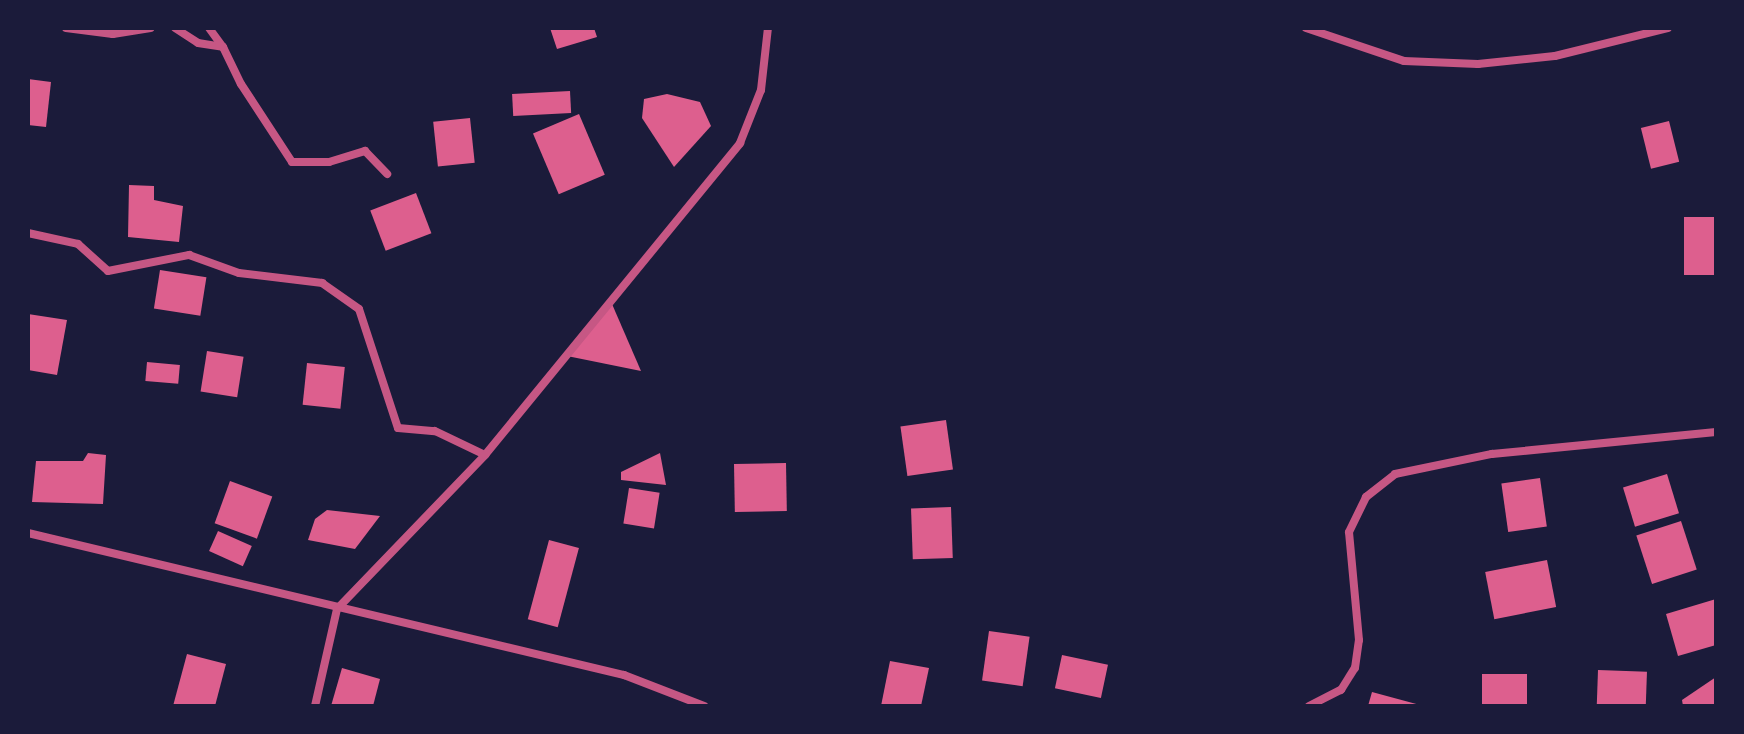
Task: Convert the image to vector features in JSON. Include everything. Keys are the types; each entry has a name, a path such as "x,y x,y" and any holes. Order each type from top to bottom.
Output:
{"street":[{"path":"66,28 113,34 151,28"},
{"path":"175,28 198,43 223,47"},
{"path":"209,28 292,162 329,162 365,151 387,174"},
{"path":"315,706 337,609 485,455 740,143 761,90 768,28"},
{"path":"1306,28 1323,31 1404,61 1478,64 1555,56 1668,28"},
{"path":"28,233 78,244 108,271 189,255 239,273 322,283 359,309 398,428 435,431 485,455"},
{"path":"1309,706 1341,690 1355,668 1359,640 1349,532 1366,497 1395,474 1492,454 1716,432"},
{"path":"28,533 624,675 704,706"}],"building":[{"path":"550,28 594,28 597,37 557,49"},
{"path":"28,79 51,82 46,127 28,125"},
{"path":"570,91 571,113 513,116 512,94"},
{"path":"667,94 700,102 711,126 674,167 642,118 644,99"},
{"path":"579,114 605,175 559,194 533,134"},
{"path":"470,118 475,163 438,167 433,122"},
{"path":"1669,121 1679,162 1651,169 1641,128"},
{"path":"129,185 154,186 154,200 183,206 179,242 128,237"},
{"path":"416,193 431,233 386,251 370,211"},
{"path":"1684,217 1716,217 1716,275 1684,275"},
{"path":"160,270 206,277 200,316 154,309"},
{"path":"612,304 641,371 567,356"},
{"path":"28,314 67,320 57,375 28,370"},
{"path":"207,351 244,357 237,397 201,391"},
{"path":"147,362 180,365 178,384 145,381"},
{"path":"307,363 345,367 340,409 303,405"},
{"path":"946,420 953,470 907,476 900,426"},
{"path":"88,453 106,455 103,504 32,502 36,461 83,461"},
{"path":"660,453 666,485 621,480 621,472"},
{"path":"786,463 787,511 735,512 734,464"},
{"path":"1667,474 1679,513 1635,527 1623,487"},
{"path":"1540,478 1547,527 1508,532 1501,483"},
{"path":"230,481 272,496 257,539 215,523"},
{"path":"629,488 660,493 654,528 623,524"},
{"path":"951,507 953,558 913,559 911,508"},
{"path":"327,510 380,516 355,549 308,540 315,519"},
{"path":"1681,521 1697,570 1652,584 1636,536"},
{"path":"218,531 252,546 243,566 209,551"},
{"path":"549,540 579,548 558,627 528,619"},
{"path":"1547,560 1556,607 1494,619 1485,572"},
{"path":"1716,599 1716,645 1678,656 1666,614"},
{"path":"989,631 1030,637 1023,686 982,681"},
{"path":"187,654 226,664 215,706 173,706"},
{"path":"1062,655 1108,665 1101,698 1055,688"},
{"path":"890,661 929,668 921,706 881,706"},
{"path":"342,668 380,679 373,706 331,706"},
{"path":"1598,670 1647,672 1646,706 1597,706"},
{"path":"1482,674 1527,674 1527,706 1482,706"},
{"path":"1716,677 1716,706 1683,706 1682,700"},
{"path":"1372,692 1420,705 1420,706 1368,706"}]}
